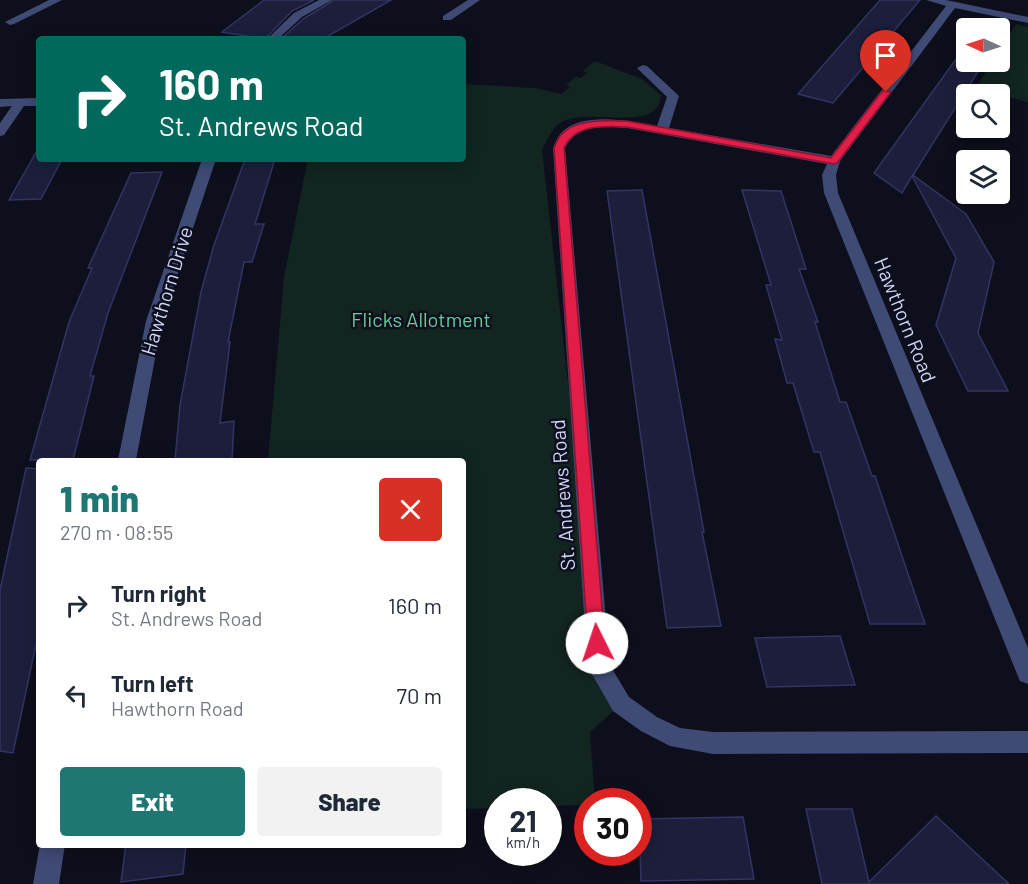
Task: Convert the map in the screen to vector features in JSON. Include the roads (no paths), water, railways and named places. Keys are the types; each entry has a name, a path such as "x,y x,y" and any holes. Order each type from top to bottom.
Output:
{"street":[{"path":"10,22 57,0"},
{"path":"275,36 298,15 327,0"},
{"path":"447,18 475,0"},
{"path":"931,0 1028,21"},
{"path":"834,161 952,5"},
{"path":"643,68 673,96 662,130"},
{"path":"0,103 36,102"},
{"path":"0,132 20,103"},
{"name":"St. Andrews Road","path":"834,161 662,130 615,124 581,127 565,136 559,148 597,643 603,674 621,704 649,724 678,738 713,743 1028,742"},
{"name":"Hawthorn Road","path":"834,161 829,175 831,193 1028,674"},
{"name":"Hawthorn Drive","path":"127,458 154,321 208,162"},
{"path":"46,884 52,848"}],"park label":[{"name":"Flicks Allotment","path":"421,320"}]}
